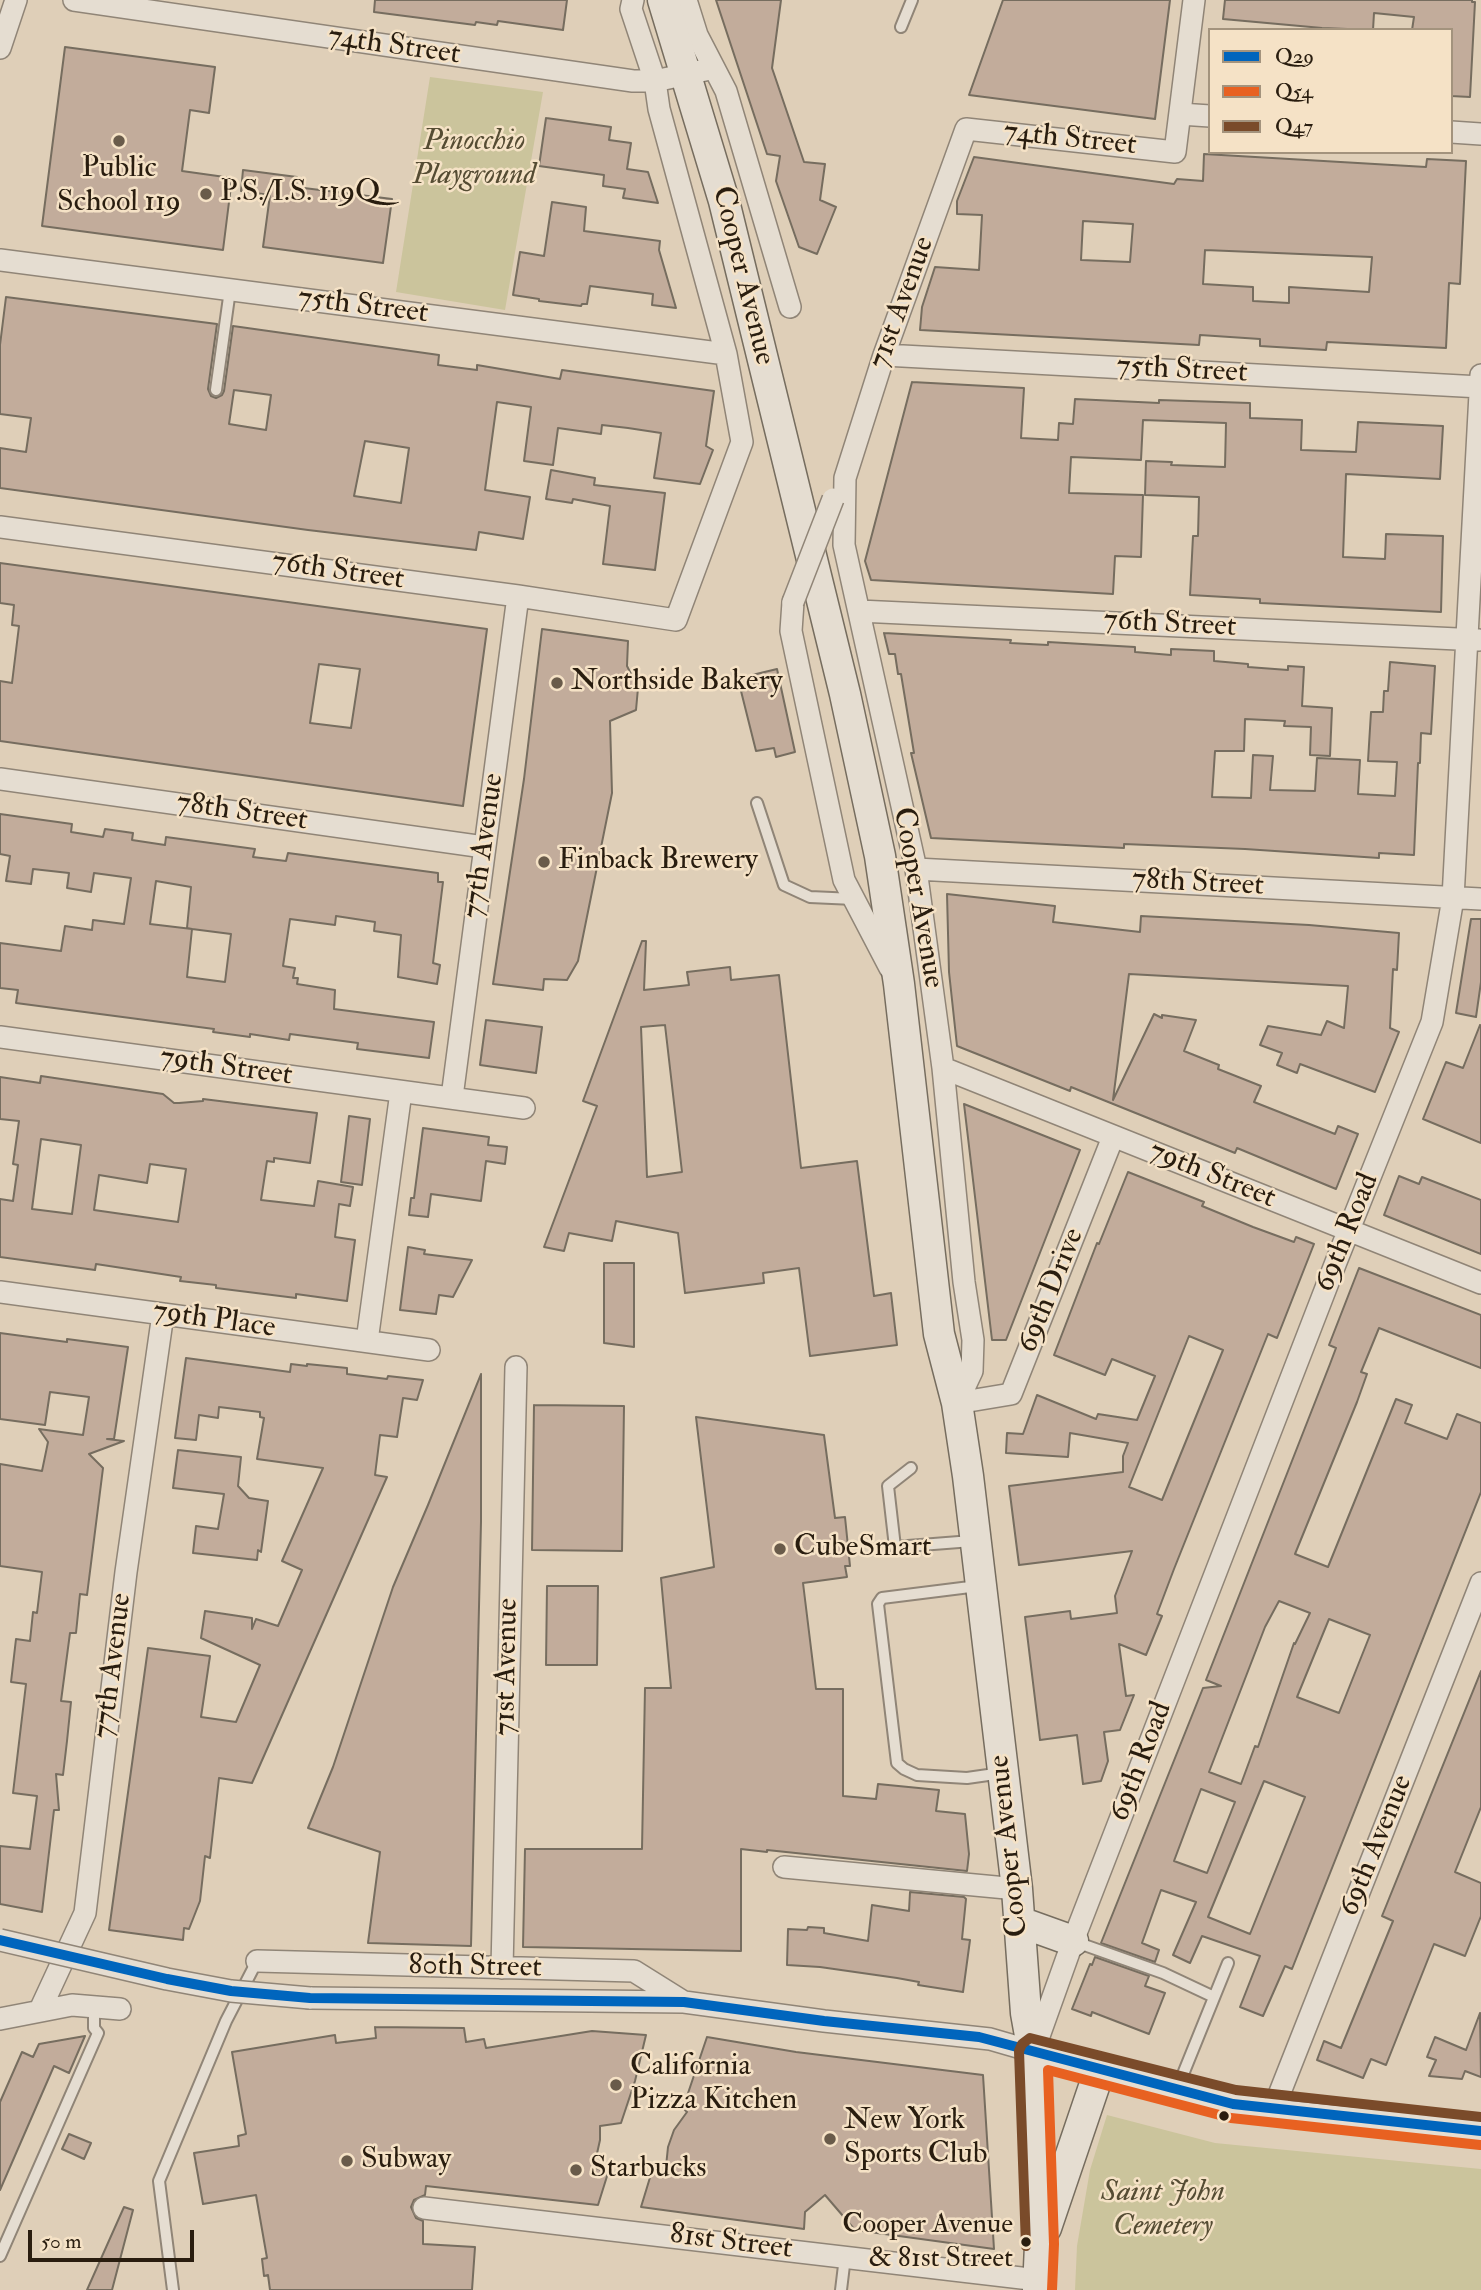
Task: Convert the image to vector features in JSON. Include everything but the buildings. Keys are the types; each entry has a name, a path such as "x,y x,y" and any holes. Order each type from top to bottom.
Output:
{"main road":[{"name":"Cooper Avenue","path":"663,0 700,71 724,201 845,694 880,856 899,984 939,1334 957,1403 1017,1889 1026,2013 1033,2052 1040,2245 1038,2285"},
{"path":"1020,1922 1073,1941"},
{"path":"1040,2245 1100,2069"}],"street":[{"path":"0,48 16,0"},
{"name":"74th Street","path":"74,0 615,79 655,81 700,71"},
{"name":"Cooper Avenue","path":"633,0 631,9 655,81 659,109 726,354 742,442 676,620"},
{"name":"Cooper Avenue","path":"686,0 697,35 700,71 726,91 790,307"},
{"path":"1180,114 1194,0"},
{"name":"74th Street","path":"966,129 1175,152 1180,114 1208,116"},
{"name":"71st Avenue","path":"845,478 884,355 966,129"},
{"path":"1453,132 1481,134"},
{"name":"75th Street","path":"0,260 726,354"},
{"name":"75th Street","path":"884,355 1481,387"},
{"name":"69th Road","path":"1033,2052 1073,1941 1348,1230 1432,1022 1453,898 1474,639 1481,375"},
{"name":"Cooper Avenue","path":"845,478 832,499 793,602 791,631 844,880 899,984"},
{"name":"Cooper Avenue","path":"845,478 844,545 916,869 943,1068 972,1340 972,1371 957,1403"},
{"name":"76th Street","path":"0,527 518,596 676,620"},
{"name":"77th Avenue","path":"452,1097 518,596"},
{"name":"76th Street","path":"859,611 1474,639"},
{"name":"78th Street","path":"0,779 484,847"},
{"name":"78th Street","path":"916,869 1481,899"},
{"name":"79th Street","path":"0,1037 524,1108"},
{"name":"79th Street","path":"943,1068 1481,1283"},
{"path":"367,1342 401,1092"},
{"name":"69th Drive","path":"957,1403 1010,1394 1113,1137"},
{"name":"79th Place","path":"0,1292 429,1350"},
{"name":"77th Avenue","path":"40,2010 85,1913 127,1559 163,1314"},
{"name":"71st Avenue","path":"502,1968 516,1367"},
{"name":"69th Avenue","path":"1273,2110 1481,1583"},
{"path":"784,1867 1017,1889"},
{"name":"80th Street","path":"0,1940 231,1991 310,1998 684,2002 824,2021 979,2037 1233,2104 1481,2131"},
{"name":"80th Street","path":"257,1961 634,1971 684,2002"},
{"path":"0,2019 72,2005 120,2009"},
{"name":"81st Street","path":"424,2208 845,2257 1038,2285"}],"lane":[{"path":"901,27 912,0"},
{"path":"216,390 230,290"},
{"path":"757,803 785,885 810,897 854,899"},
{"path":"911,1468 888,1486 895,1547 975,1540"},
{"path":"981,1586 883,1598 878,1604 897,1763 917,1775 967,1778 1002,1773"},
{"path":"1073,1941 1163,1973 1214,1997"},
{"path":"173,2290 159,2181 226,2021 257,1961"},
{"path":"1177,2089 1227,1963"},
{"path":"0,2256 98,2033 94,2028 94,2007"},
{"path":"841,2290 845,2257"}],"green space":[{"name":"Pinocchio Playground","path":"430,77 543,92 505,310 396,292"},
{"name":"Saint John Cemetery","path":"1107,2115 1215,2143 1481,2169 1481,2290 1075,2290 1077,2246 1090,2170"}],"transit line":[{"name":"Q29","path":"0,1940 231,1991 310,1998 684,2002 824,2021 979,2037 1233,2104 1481,2131"},
{"name":"Q47","path":"1026,2246 1019,2051 1022,2044 1030,2038 1236,2090 1481,2117"},
{"name":"Q54","path":"1052,2290 1054,2244 1048,2070 1231,2118 1480,2145"}],"place":[{"name":"Public School 119","path":"119,141"},
{"name":"P.S./I.S. 119Q","path":"206,194"},
{"name":"Northside Bakery","path":"557,683"},
{"name":"Finback Brewery","path":"544,862"},
{"name":"CubeSmart","path":"780,1549"},
{"name":"California Pizza Kitchen","path":"616,2085"},
{"name":"New York Sports Club","path":"830,2139"},
{"name":"Subway","path":"347,2161"},
{"name":"Starbucks","path":"576,2170"},
{"name":"Cooper Avenue & 81st Street","path":"1026,2242"}]}
